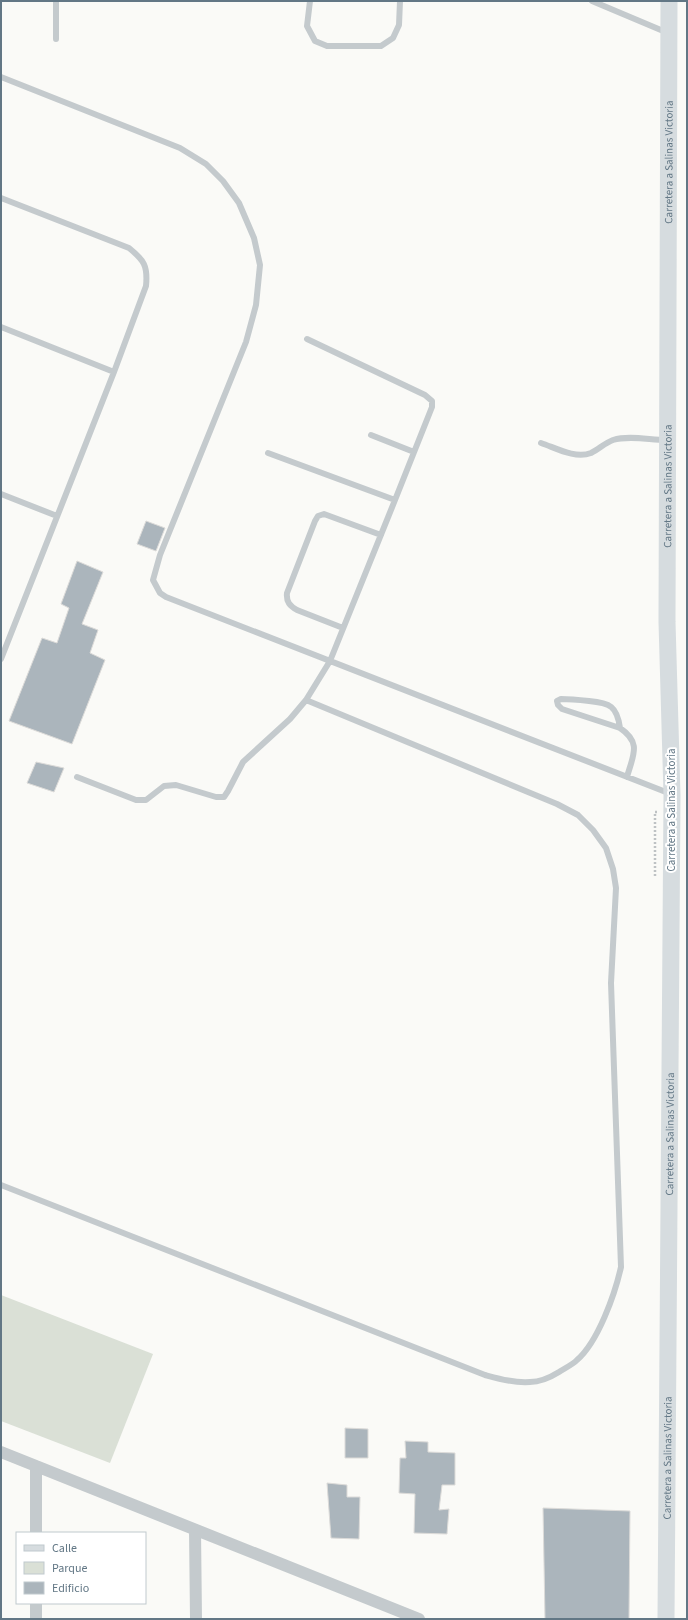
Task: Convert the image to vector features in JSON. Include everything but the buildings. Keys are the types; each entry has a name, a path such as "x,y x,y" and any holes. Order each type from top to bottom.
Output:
{"main road":[{"name":"Carretera a Salinas Victoria","path":"666,1619 672,794 667,622 669,1"}],"street":[{"path":"1,1452 419,1619"},
{"path":"36,1466 36,1532"},
{"path":"195,1530 196,1619"},
{"path":"36,1604 36,1619"}],"lane":[{"path":"56,1 56,39"},
{"path":"310,1 307,26 315,41 327,46 381,46 393,38 399,25 400,1"},
{"path":"592,1 669,34"},
{"path":"1,77 180,148 206,164 223,181 239,203 254,238 260,265 256,305 246,342 160,555 153,580 160,593 166,597 672,794"},
{"path":"1,198 129,248 138,255 145,265 147,275 146,286 114,372 1,659"},
{"path":"1,327 114,372"},
{"path":"78,777 136,800 146,800 164,786 176,785 216,797 224,797 243,762 290,719 306,700 330,661 432,407 430,399 307,339"},
{"path":"371,435 414,452"},
{"path":"541,443 574,454 584,455 593,452 612,440 624,438 668,440"},
{"path":"268,453 395,500"},
{"path":"1,494 57,516"},
{"path":"343,628 293,608 286,599 315,521 318,516 324,514 381,536"},
{"path":"620,728 619,718 614,710 604,702 561,699 557,701 558,705 562,709 620,728 632,739 634,748 627,777"},
{"path":"1,1185 485,1375 508,1382 532,1382 553,1376 577,1360 592,1341 617,1285 621,1267 611,983 616,888 613,869 606,848 593,830 578,815 556,804 306,700"}],"green space":[{"path":"1,1295 153,1354 110,1463 1,1421"}]}
